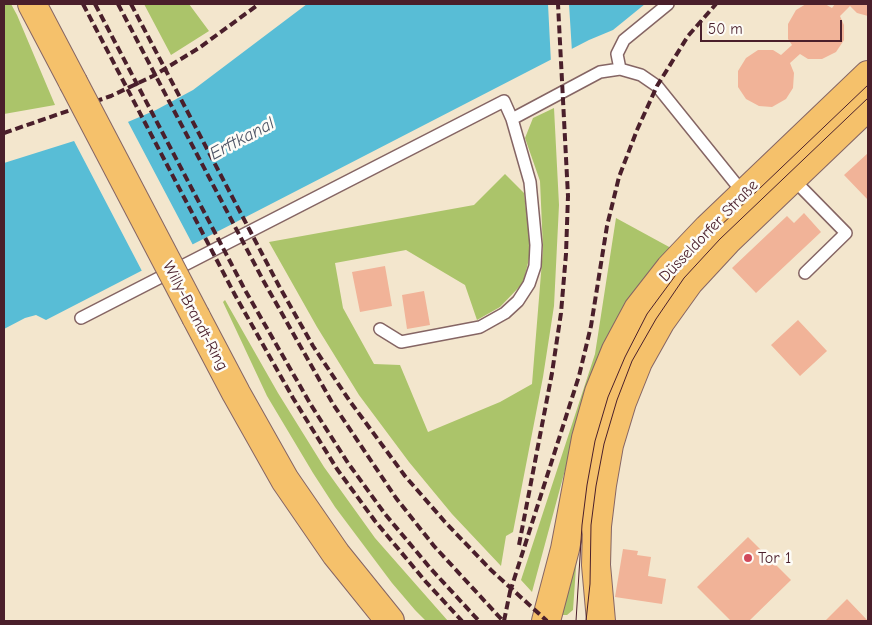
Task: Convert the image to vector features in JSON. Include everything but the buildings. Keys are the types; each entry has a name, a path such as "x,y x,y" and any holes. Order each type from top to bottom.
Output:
{"main road":[{"name":"Willy-Brandt-Ring","path":"32,4 236,393 285,480 336,554 386,619"},
{"name":"Düsseldorfer Straße","path":"546,621 565,549 586,438 599,392 616,350 638,309 670,268 868,75"},
{"name":"Düsseldorfer Straße","path":"601,621 596,565 597,526 602,485 609,445 622,402 638,362 661,321 689,282 727,240 868,106"}],"lane":[{"path":"620,69 617,54 624,40 668,4"},
{"path":"512,119 600,72 620,69 641,75 657,86 744,194"},
{"path":"81,318 504,101 512,119 530,182 536,245 535,266 529,284 518,301 505,313 480,327 402,342 380,329"},
{"path":"792,178 846,234 805,273"}],"green space":[{"path":"4,4 11,4 17,15 55,105 4,114"},
{"path":"144,4 189,4 209,31 171,55"},
{"path":"554,108 559,205 554,306 543,377 513,532 506,536 501,566 452,514 409,462 359,395 317,327 269,242 474,205 505,174 524,193 531,251 523,283 500,307 477,320 465,285 406,250 335,263 343,308 374,364 400,365 428,432 500,402 532,384 543,249 540,181 525,138 533,118"},
{"path":"616,218 671,248 581,411 532,592 521,580 595,354"},
{"path":"225,300 278,393 324,467 375,538 448,621 426,621 415,610 392,583 335,507 267,396 223,302"},
{"path":"577,553 573,610 567,615 560,615"}],"water":[{"name":"Erftkanal","path":"307,4 645,4 613,30 589,40 46,320 36,315 25,318 4,329 4,163 109,130 156,110 193,90"}],"pier":[{"path":"548,4 569,4 572,52 551,63"},
{"path":"127,120 194,247 143,273 73,139"}],"tram line":[{"path":"576,621 582,525 595,441 608,397 625,357 647,314 678,272 715,231 868,85"},
{"path":"586,621 590,584 591,525 596,486 604,444 617,400 632,361 656,319 684,278 720,239 868,98"}],"railway":[{"path":"83,4 235,295 293,398 337,469 375,521 426,582 462,621"},
{"path":"95,4 245,290 311,405 348,463 385,514 431,569 479,621"},
{"path":"118,4 263,280 333,404 396,498 434,546 503,621"},
{"path":"131,4 279,286 313,346 349,400 405,476 445,522 491,570 547,621"},
{"path":"4,133 111,96 153,76 199,48 259,4"},
{"path":"519,545 552,373 561,313 566,254 568,196 558,4"},
{"path":"510,592 579,376 591,326 607,226 619,177 637,130 657,86 688,36 716,4"},
{"path":"504,621 511,587"}],"place":[{"name":"Tor 1","path":"748,558"}]}
